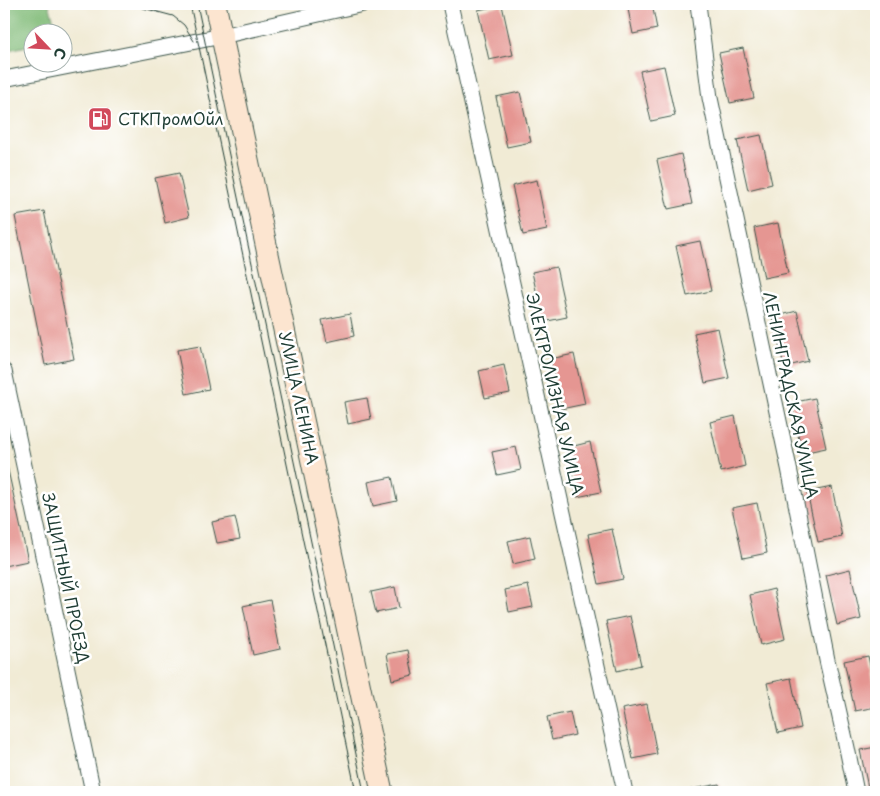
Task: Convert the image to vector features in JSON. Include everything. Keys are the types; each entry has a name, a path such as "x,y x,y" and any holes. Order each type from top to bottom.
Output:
{"main road":[{"name":"УЛИЦА ЛЕНИНА","path":"215,4 382,792"}],"street":[{"path":"4,79 222,36 363,4"},
{"name":"ЭЛЕКТРОЛИЗНАЯ УЛИЦА","path":"450,4 625,792"},
{"name":"ЛЕНИНГРАДСКАЯ УЛИЦА","path":"698,4 710,98 856,792"},
{"name":"ЗАЩИТНЫЙ ПРОЕЗД","path":"4,372 93,792"}],"green space":[{"path":"4,4 49,4 54,22 22,22 22,47 4,51"}],"building":[{"path":"627,4 652,4 657,29 633,34"},
{"path":"502,5 513,55 489,60 478,10"},
{"path":"743,48 754,98 730,103 719,53"},
{"path":"664,66 675,116 651,121 640,71"},
{"path":"520,92 531,142 507,147 496,97"},
{"path":"761,135 772,184 748,190 737,140"},
{"path":"681,154 692,204 668,209 657,160"},
{"path":"179,173 189,217 165,223 155,178"},
{"path":"537,180 547,230 523,235 512,186"},
{"path":"44,211 74,359 45,365 15,216"},
{"path":"778,223 788,273 764,278 754,228"},
{"path":"700,241 711,291 687,296 676,246"},
{"path":"556,267 567,317 543,322 532,272"},
{"path":"797,311 808,361 784,367 773,317"},
{"path":"350,314 354,336 327,342 322,320"},
{"path":"718,328 729,378 705,383 694,333"},
{"path":"200,346 209,389 186,394 177,350"},
{"path":"574,354 585,404 561,409 550,359"},
{"path":"504,365 510,393 485,398 479,371"},
{"path":"367,398 371,419 348,424 344,402"},
{"path":"815,398 826,448 802,453 791,403"},
{"path":"735,416 745,466 721,472 710,422"},
{"path":"590,442 601,492 577,497 566,448"},
{"path":"516,447 521,470 497,475 492,452"},
{"path":"4,452 28,561 4,566"},
{"path":"392,477 397,501 373,506 368,482"},
{"path":"832,487 842,537 818,542 807,492"},
{"path":"757,503 767,553 743,558 732,508"},
{"path":"235,517 240,539 217,543 212,522"},
{"path":"612,529 623,579 599,584 588,534"},
{"path":"530,536 535,559 513,564 508,541"},
{"path":"850,569 861,619 837,625 826,575"},
{"path":"528,585 533,607 509,612 505,590"},
{"path":"395,587 399,608 376,613 371,592"},
{"path":"774,589 785,639 761,645 750,595"},
{"path":"270,600 280,649 253,655 243,606"},
{"path":"630,616 641,665 617,671 606,621"},
{"path":"408,650 413,675 392,680 387,654"},
{"path":"868,656 876,695 876,707 855,711 844,661"},
{"path":"791,678 801,728 778,733 767,683"},
{"path":"647,704 657,754 633,759 622,709"},
{"path":"570,712 575,735 552,740 547,717"},
{"path":"876,747 876,792 869,792 860,750"},
{"path":"719,784 721,792 682,792 682,791"}],"tram line":[{"path":"128,4 173,16 184,25 194,41"},
{"path":"190,4 356,792"},
{"path":"197,4 364,792"}],"place":[{"name":"СТКПромОйл","path":"100,119"}]}
